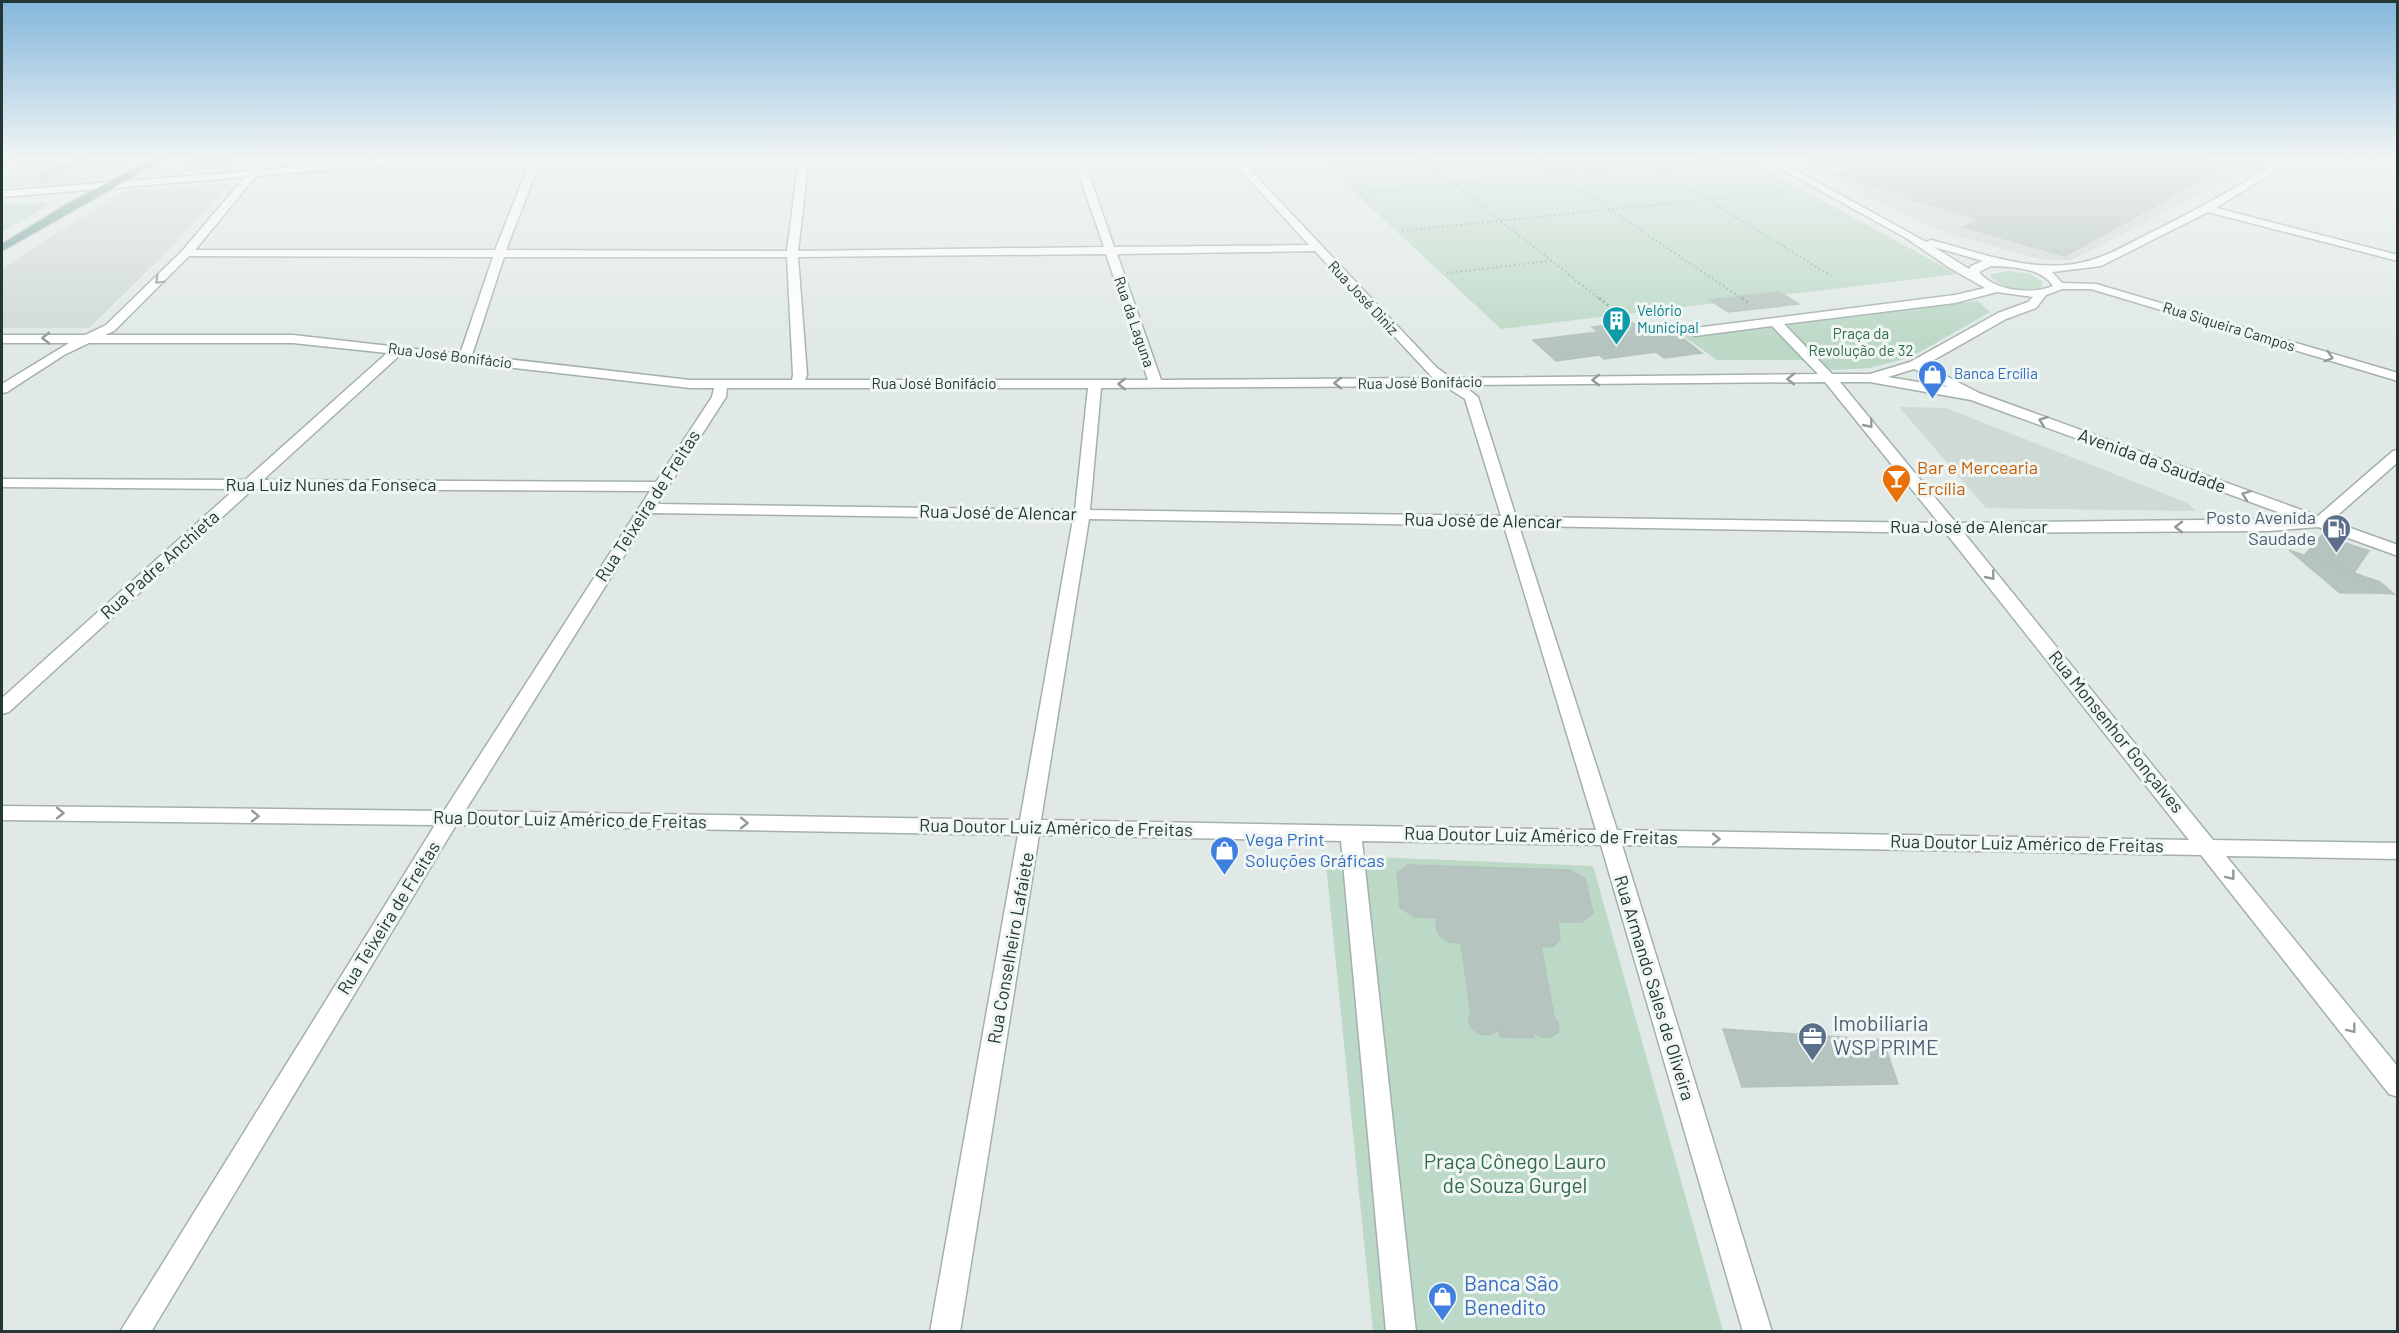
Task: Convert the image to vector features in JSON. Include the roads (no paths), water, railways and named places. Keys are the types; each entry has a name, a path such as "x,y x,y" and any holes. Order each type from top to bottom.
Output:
{"main road":[{"path":"2,248 51,219"}],"street":[{"path":"2,389 60,352 111,328 186,253 215,219"},
{"path":"465,358 513,219"},
{"path":"796,219 792,254 800,375 797,384"},
{"name":"Rua da Laguna","path":"1099,219 1156,384"},
{"name":"Rua José Diniz","path":"1290,219 1432,371 1448,382"},
{"path":"1879,219 1910,236 1954,266 2000,289"},
{"path":"1910,236 2002,263 2033,268 2064,269 2097,264 2187,219"},
{"path":"2247,219 2397,258"},
{"path":"186,253 792,254 1316,248"},
{"path":"1977,278 1973,272 1981,265 2002,263"},
{"path":"2092,286 2097,264"},
{"path":"1695,332 1955,299 2000,289 2051,292 2059,286 2055,279 2033,268"},
{"path":"1955,299 1977,278"},
{"name":"Rua Siqueira Campos","path":"2059,286 2092,286 2397,377"},
{"path":"2000,289 2002,316"},
{"path":"1870,378 1915,365 2002,316 2032,305 2042,293"},
{"name":"Rua Monsenhor Gonçalves","path":"1774,321 1832,379 2397,1086"},
{"name":"Rua José Bonifácio","path":"2,339 293,339 690,384 1095,385 1870,378"},
{"name":"Rua Padre Anchieta","path":"2,708 398,350"},
{"name":"Avenida da Saudade","path":"1915,365 1974,396 2321,522 2395,552"},
{"name":"Avenida da Saudade","path":"1870,378 1974,396"},
{"name":"Rua Armando Sales de Oliveira","path":"1448,382 1471,397 1609,837 1758,1332"},
{"name":"Rua Teixeira de Freitas","path":"134,1332 451,818 646,508 719,398 721,384"},
{"name":"Rua Conselheiro Lafaiete","path":"945,1332 1082,514 1095,385"},
{"path":"2321,522 2397,454"},
{"name":"Rua Luiz Nunes da Fonseca","path":"2,483 660,487"},
{"name":"Rua José de Alencar","path":"646,508 1952,528 2268,526 2321,522"},
{"name":"Rua Doutor Luiz Américo de Freitas","path":"2,813 451,818 2397,851"},
{"path":"1352,833 1401,1332"}],"place":[{"name":"Velório Municipal","path":"1616,346"},
{"name":"Banca Ercília","path":"1933,400"},
{"name":"Bar e Mercearia Ercília","path":"1896,504"},
{"name":"Posto Avenida Saudade","path":"2337,554"},
{"name":"Vega Print Soluções Gráficas","path":"1224,876"},
{"name":"Imobiliaria WSP PRIME","path":"1812,1062"},
{"name":"Banca São Benedito","path":"1443,1322"}],"park label":[{"name":"Praça da Revolução de 32","path":"1861,342"},
{"name":"Praça Cônego Lauro de Souza Gurgel","path":"1515,1174"}]}
